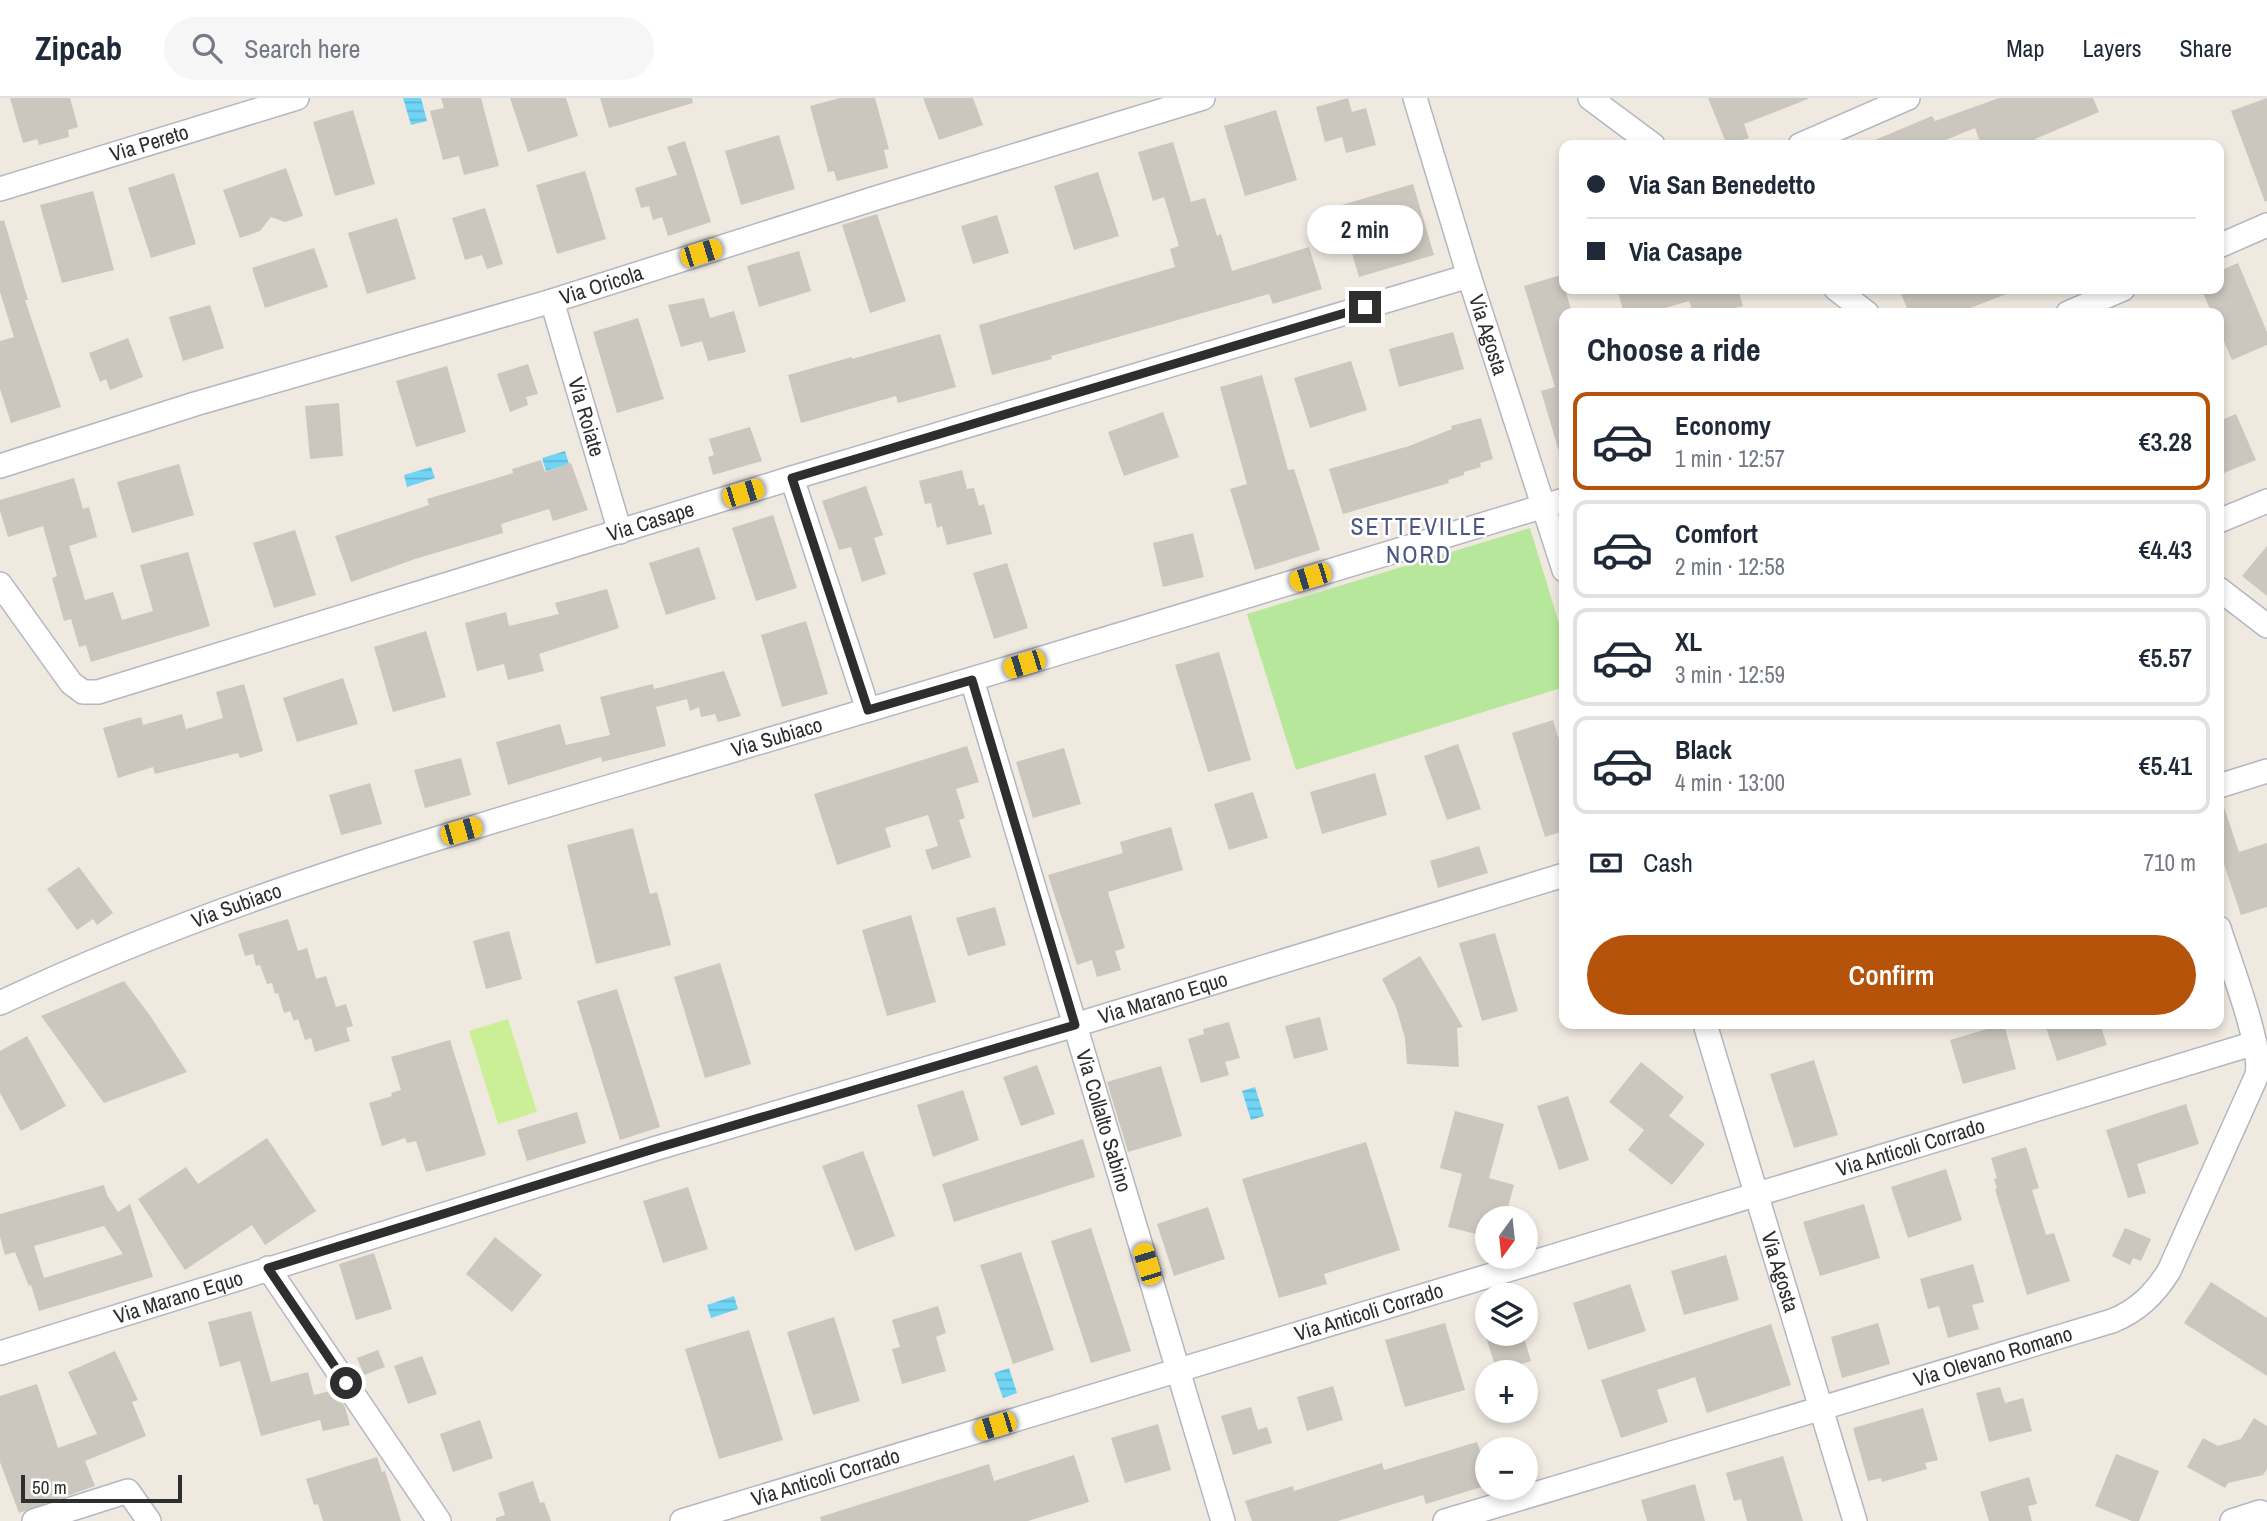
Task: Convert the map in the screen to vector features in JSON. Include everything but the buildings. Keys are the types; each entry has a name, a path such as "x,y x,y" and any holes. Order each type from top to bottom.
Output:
{"street":[{"name":"Via Pereto","path":"0,189 297,98"},
{"name":"Via Oricola","path":"0,466 195,404 552,301 1203,98"},
{"name":"Via Agosta","path":"1415,98 1469,276 1554,503 1559,536"},
{"path":"1590,98 1646,140"},
{"path":"1811,140 1908,98"},
{"path":"2224,244 2267,225"},
{"name":"Via Casape","path":"0,584 71,683 83,692 98,692 792,478 1469,276"},
{"path":"1842,294 1861,308"},
{"path":"2079,308 2112,294"},
{"name":"Via Roiate","path":"552,301 620,532"},
{"path":"792,478 868,710"},
{"path":"2224,519 2267,501"},
{"name":"Via Subiaco","path":"0,1003 131,946 384,854 972,680 1554,503"},
{"path":"2224,593 2267,626"},
{"name":"Via Collalto Sabino","path":"972,680 1223,1521"},
{"path":"2224,784 2267,771"},
{"name":"Via Marano Equo","path":"0,1353 657,1148 1075,1025 1559,877"},
{"name":"Via Olevano Romano","path":"1446,1521 2112,1321 2138,1308 2169,1271 2253,1087 2259,1066 2255,1043 2224,944"},
{"name":"Via Agosta","path":"1707,1029 1855,1521"},
{"name":"Via Anticoli Corrado","path":"682,1521 2255,1043"},
{"path":"268,1268 439,1521"},
{"path":"34,1521 128,1491 149,1521"},
{"path":"2232,1521 2260,1512"}],"green space":[{"path":"1530,528 1559,624 1559,689 1296,770 1247,614"},
{"path":"508,1019 537,1112 498,1124 469,1031"}],"water":[{"path":"403,98 421,98 427,121 411,125"},
{"path":"565,451 569,464 546,471 542,458"},
{"path":"431,467 435,478 407,487 404,475"},
{"path":"1255,1087 1264,1116 1251,1120 1242,1091"},
{"path":"734,1296 738,1309 711,1318 707,1305"},
{"path":"1009,1368 1017,1393 1003,1398 994,1373"}],"district":[{"name":"SETTEVILLE NORD","path":"1419,541"}],"route":[{"path":"346,1383 268,1268 657,1148 1075,1025 972,680 868,710 792,478 1365,307"}]}
